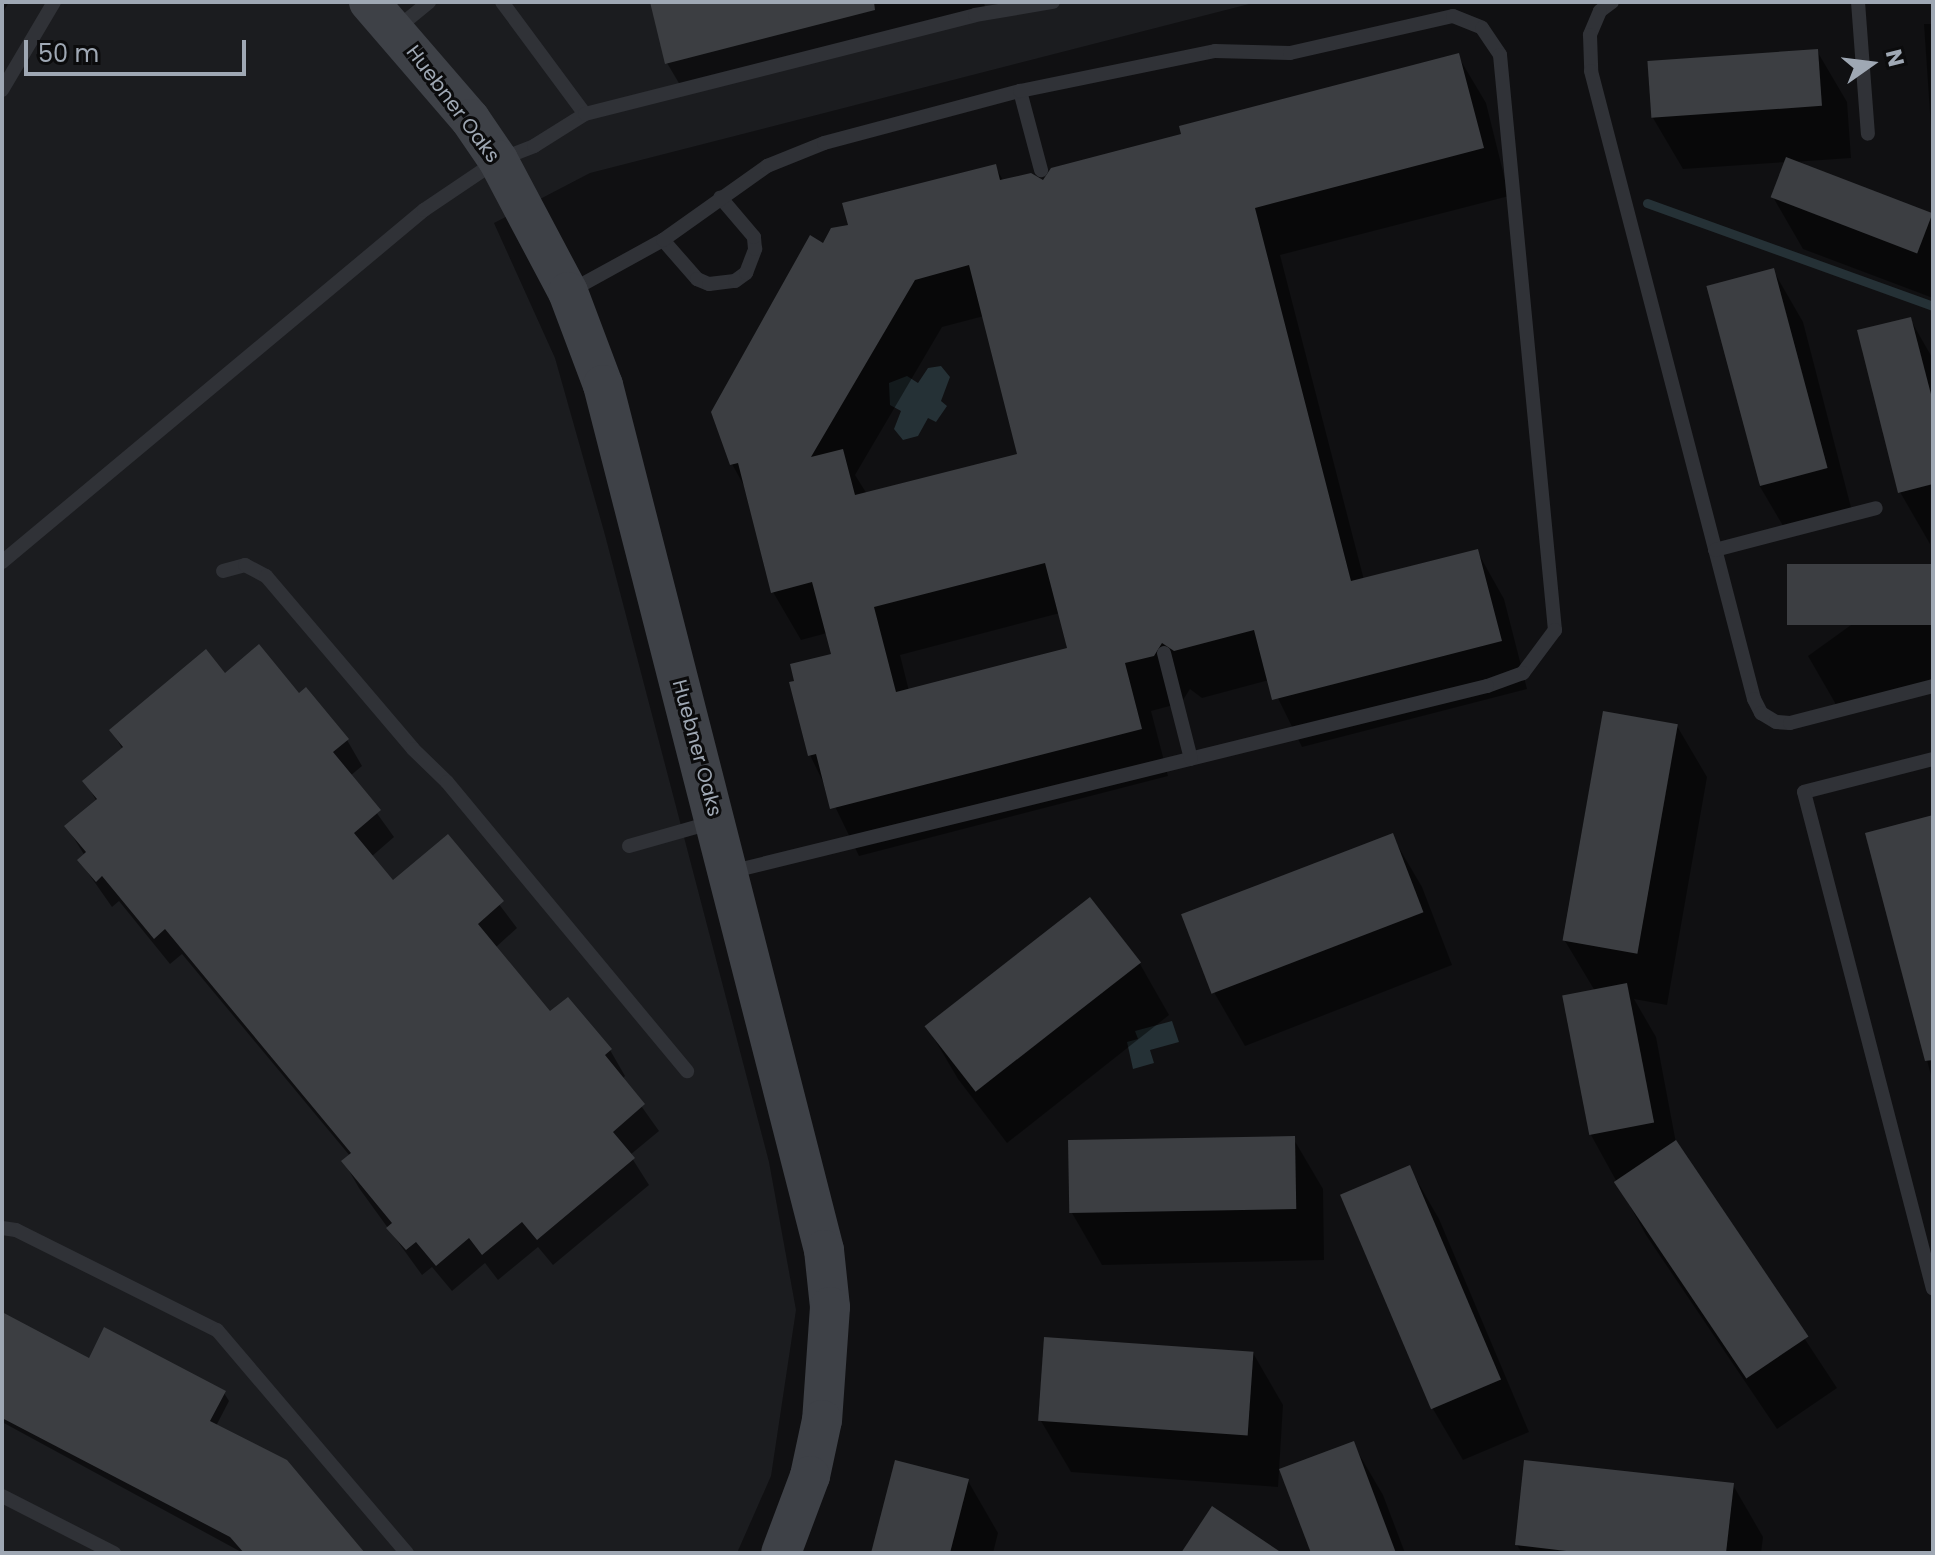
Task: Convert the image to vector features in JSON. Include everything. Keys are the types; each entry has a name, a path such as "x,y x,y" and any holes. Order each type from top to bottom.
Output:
{"street":[{"name":"Huebner Oaks","path":"383,16 498,160 568,292 603,385 730,872 813,1194 830,1307 822,1420 810,1476 781,1553"}],"lane":[{"path":"2,90 54,2"},
{"path":"383,16 429,2"},
{"path":"502,2 585,114"},
{"path":"2,562 424,210 498,160 534,146 585,114 975,15 1053,2"},
{"path":"1858,2 1868,134"},
{"path":"1600,5 1590,35 1591,71 1754,699 1761,713 1776,722 1933,686"},
{"path":"568,292 663,240 767,166 824,143 1020,91 1215,51 1290,53 1453,16 1482,28 1500,55 1555,630 1523,673 1487,686 730,872"},
{"path":"1020,91 1041,170"},
{"path":"663,240 697,279 709,284 735,281 746,273 753,262 754,237 720,197"},
{"path":"1715,550 1876,508"},
{"path":"223,571 245,565 266,576 413,749 447,782 687,1071"},
{"path":"1164,653 1191,759"},
{"path":"1933,759 1804,792 1926,1233 1933,1289"},
{"path":"629,846 716,821"},
{"path":"2,1228 16,1230 217,1330 407,1553"},
{"path":"2,1496 114,1553"}],"shaded area":[{"path":"2,2 1257,2 590,173 494,223 555,358 605,535 769,1162 796,1310 771,1476 737,1553 2,1553"},
{"path":"941,366 950,377 941,401 947,406 936,422 928,418 918,436 903,440 894,429 901,411 890,405 889,383 907,376 918,383 928,368"},
{"path":"1172,1021 1179,1042 1150,1050 1154,1063 1133,1069 1127,1042 1138,1039 1135,1031"}],"building":[{"path":"650,2 874,2 875,10 665,64"},
{"path":"1818,49 1822,106 1651,118 1647,61"},
{"path":"1459,53 1484,148 1255,208 1351,581 1478,549 1502,641 1272,700 1254,630 1174,651 1162,643 1154,656 1125,663 1142,729 830,809 816,754 808,756 789,682 794,681 790,664 831,654 812,582 771,593 738,463 730,465 711,412 810,235 823,243 831,228 848,225 842,203 996,164 1000,180 1031,173 1043,180 1051,168 1181,134 1179,126","holes":["969,265 1017,454 855,495 843,449 811,457 915,280","1045,563 1067,648 896,692 874,607"]},
{"path":"1786,157 1933,213 1917,253 1771,197"},
{"path":"1774,268 1828,468 1760,486 1706,286"},
{"path":"1911,317 1933,402 1933,484 1898,493 1857,330"},
{"path":"1787,564 1933,564 1933,625 1787,625"},
{"path":"259,644 299,693 306,687 349,739 333,752 381,810 354,833 393,880 448,834 504,901 478,924 550,1011 568,997 612,1049 605,1055 645,1104 613,1132 635,1158 537,1240 522,1222 482,1255 469,1238 436,1266 416,1242 406,1250 386,1228 392,1223 341,1161 351,1153 165,929 154,939 102,876 96,882 77,860 86,852 64,826 97,799 82,781 123,747 109,730 206,649 225,673"},
{"path":"1603,711 1678,724 1637,954 1563,940"},
{"path":"1933,815 1933,1060 1925,1061 1865,833"},
{"path":"1393,833 1423,912 1212,994 1181,914"},
{"path":"1090,897 1141,962 976,1092 925,1026"},
{"path":"1627,983 1654,1122 1589,1135 1562,996"},
{"path":"1295,1136 1296,1209 1069,1213 1068,1140"},
{"path":"1676,1140 1809,1336 1746,1378 1614,1182"},
{"path":"1410,1165 1501,1379 1431,1409 1340,1195"},
{"path":"2,1312 89,1358 104,1327 226,1391 210,1421 287,1460 365,1553 244,1553 230,1537 2,1418"},
{"path":"1044,1337 1253,1352 1248,1435 1038,1421"},
{"path":"1354,1441 1396,1553 1311,1553 1279,1469"},
{"path":"895,1460 969,1479 950,1553 871,1553"},
{"path":"1524,1460 1734,1483 1726,1553 1583,1553 1515,1545"},
{"path":"1212,1506 1282,1553 1181,1553"}],"waterway":[{"path":"1647,203 1933,306"}]}
